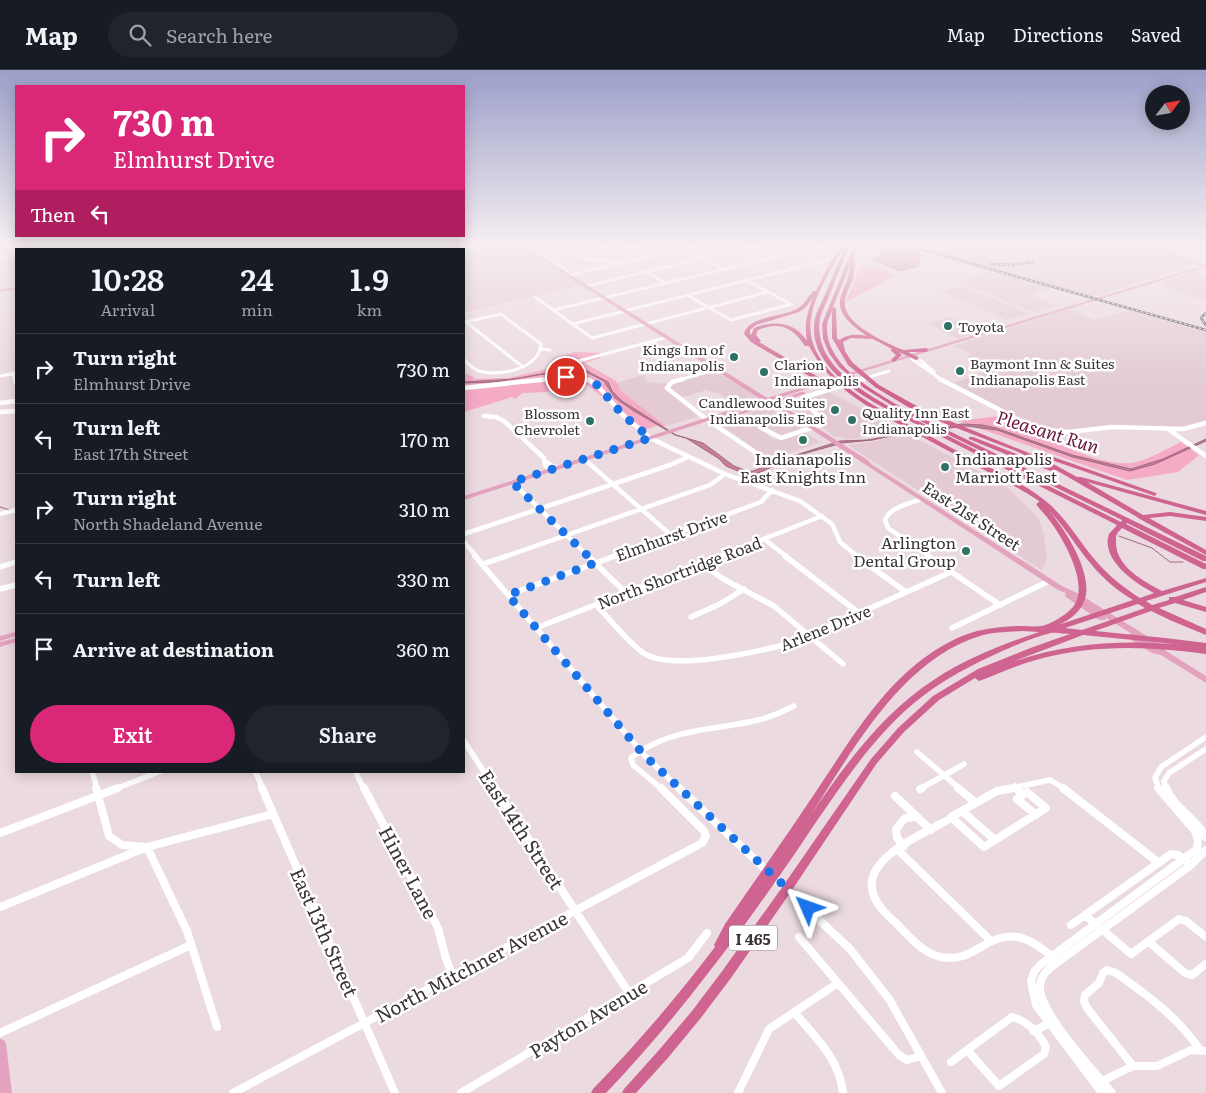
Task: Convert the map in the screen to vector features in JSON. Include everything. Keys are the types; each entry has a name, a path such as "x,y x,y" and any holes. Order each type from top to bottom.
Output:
{"highway":[{"path":"815,293 800,310 756,324 749,328 747,332 753,341 815,375 829,377 844,372"},
{"path":"818,293 808,323 810,343 819,360"},
{"path":"827,293 818,317 816,337 821,350 838,372 854,386 880,403 923,426 1206,567"},
{"path":"836,293 825,320 824,332 829,346 844,372 892,403 1206,558"},
{"path":"845,293 842,302 844,312 859,329 911,357"},
{"path":"834,298 831,321 833,336 841,354 870,381 910,405 971,431 1206,511"},
{"path":"828,383 756,339 753,332 758,328 770,325 794,329 801,334 812,353 830,374 847,389 875,408 914,430 1112,520"},
{"path":"853,366 840,344 845,338 855,336 866,337 907,351 926,350"},
{"path":"894,348 899,355 894,360"},
{"path":"812,385 816,381 815,375"},
{"path":"971,431 1028,453 1206,553"},
{"path":"954,433 1047,468 1206,511"},
{"path":"927,436 1021,487 1048,506 1066,524 1096,566 1133,596 1160,612 1206,632"},
{"path":"990,471 1032,498 1056,522 1080,569 1084,581 1083,592 1076,608 1068,617 1055,624 1022,636 1004,647"},
{"path":"1067,474 1138,520 1206,558"},
{"path":"1206,519 1170,514 1144,516 1126,521 1116,529 1112,539 1113,550 1118,560 1140,582 1163,595 1206,610"},
{"name":"I 465","path":"597,1093 635,1054 714,955 736,931 860,754 886,725 917,696 974,660 1004,647 1206,580"},
{"name":"I 465","path":"628,1093 682,1034 713,994 874,762 893,738 924,709 943,694 989,667 1123,617 1206,590"},
{"path":"714,955 729,927 866,724 888,696 917,669 955,644 983,633 1010,629 1035,629 1162,640 1206,646"},
{"path":"924,709 978,678 1013,663 1071,648 1124,644 1170,646 1206,651"}],"main road":[{"name":"East 21st Street","path":"597,293 778,406 863,464 869,466 1060,588 1077,596 1160,648 1163,653 1206,680"},
{"path":"709,420 772,404 828,383 1116,293"},
{"path":"465,498 812,385 828,383 844,372 911,357 926,350 934,350"},
{"path":"0,639 15,634"},
{"path":"0,645 15,640"},
{"path":"0,1044 6,1093"}],"street":[{"path":"553,310 626,293"},
{"path":"573,324 696,293"},
{"path":"535,297 592,338 765,293"},
{"path":"687,295 731,320 792,304 769,293"},
{"path":"465,322 502,313 541,344 541,349 532,363 522,367 484,372 477,370 465,360"},
{"path":"465,322 522,367"},
{"path":"571,363 668,337"},
{"path":"541,349 550,350"},
{"path":"911,357 935,376 959,389 1025,423 1050,431 1072,432 1112,427 1191,428 1206,422"},
{"path":"718,369 672,382 667,388 768,461"},
{"path":"760,427 780,438 811,428 822,423 823,418 813,411 818,408 802,398 888,371"},
{"path":"0,376 15,373"},
{"path":"465,388 566,377 585,379 597,385 622,414 651,438 725,474 800,501 834,526 844,547 906,592"},
{"path":"0,403 15,401"},
{"path":"0,412 15,411"},
{"path":"484,416 502,420 544,458 545,464 553,469"},
{"path":"1168,429 1206,456"},
{"path":"465,534 670,465 688,457"},
{"path":"584,459 670,535"},
{"path":"482,564 711,484 725,474"},
{"path":"512,482 626,593"},
{"name":"Elmhurst Drive","path":"508,595 760,502 766,499 772,490"},
{"path":"921,499 890,512 886,516 886,525 894,534 1000,605"},
{"path":"0,514 15,510"},
{"name":"North Shortridge Road","path":"536,628 822,516"},
{"path":"764,539 859,613"},
{"path":"465,543 640,751 839,938 869,972 898,1014 942,1093"},
{"path":"0,567 15,562"},
{"path":"702,564 723,578 774,606 843,664"},
{"name":"Arlene Drive","path":"596,605 642,652 662,661 683,662 772,648 810,636 950,572"},
{"path":"952,628 1049,581"},
{"path":"0,590 15,585"},
{"path":"691,617 720,604 744,590"},
{"path":"640,751 675,735 762,719 794,706"},
{"path":"1053,1022 1042,1001 1039,988 1044,974 1188,862 1197,849 1199,836 1193,825 1163,797 1156,785 1155,778 1161,767 1206,737"},
{"name":"East 14th Street","path":"465,743 629,993"},
{"path":"1206,750 1169,773 1164,781 1170,797 1197,822 1206,837"},
{"name":"North Mitchner Avenue","path":"233,1093 701,844 706,836 704,830 666,792 633,765 631,758 640,751"},
{"path":"917,752 976,803"},
{"path":"920,789 964,764"},
{"path":"92,773 108,832 112,839 124,846 147,847"},
{"path":"0,833 156,773"},
{"name":"East 13th Street","path":"255,773 395,1093"},
{"name":"Hiner Lane","path":"356,773 438,928 446,959 453,976"},
{"path":"1058,962 1034,942 1021,937 1007,935 990,940 967,955 955,958 941,957 930,953 914,941 878,904 871,887 872,876 880,861 997,791 1046,780 1054,781 1159,863"},
{"path":"1016,786 1023,795"},
{"path":"948,819 984,847 1036,815 1046,808 1027,792 1017,799 1036,815"},
{"path":"895,796 931,830"},
{"path":"962,811 995,840"},
{"path":"0,907 147,847 273,814"},
{"path":"918,817 906,818 896,829 901,848 990,940"},
{"path":"147,847 183,922 216,1026"},
{"path":"1112,1093 1099,1083 1053,1022 1036,1005 1031,985 1036,970 1096,924 1188,862 1201,857 1206,850"},
{"path":"1071,925 1173,854 1188,862"},
{"path":"1085,915 1131,954 1180,919 1186,921 1206,937"},
{"name":"Payton Avenue","path":"461,1093 688,958 707,933"},
{"path":"799,937 900,1055 907,1060 922,1056"},
{"path":"1149,942 1189,974 1196,973 1206,964"},
{"path":"0,1033 191,945"},
{"path":"1133,1066 1087,1008 1084,1000 1085,995 1099,983 1103,973 1108,970 1116,973 1178,1019 1203,1050"},
{"path":"738,1093 766,1032 838,984"},
{"path":"794,1012 835,1063 842,1078 843,1093"},
{"path":"951,1062 967,1050 1011,1017 1022,1020 1043,1041 1045,1052 999,1086 967,1050"},
{"path":"1033,1031 1053,1022"},
{"path":"1099,1083 1133,1066 1158,1066 1191,1050 1203,1050"},
{"path":"1099,1083 1102,1093"}],"shaded area":[{"path":"465,293 548,293 465,312"},
{"path":"850,293 863,293 846,302"},
{"path":"944,293 980,293 1029,314 1007,320"},
{"path":"986,293 1038,293 1032,296 1055,305 1033,312"},
{"path":"1077,293 1105,293 1092,297"},
{"path":"1182,293 1206,293 1206,301"},
{"path":"1068,309 1095,320 1129,310 1206,332 1206,420 1186,427 1053,430 1027,422 954,383 993,369 967,357 971,354 954,346"},
{"path":"951,317 977,332 959,339 927,323"},
{"path":"575,352 602,353 600,358 585,363 616,381 621,391 666,426 656,426 644,430 631,420 605,392 601,396 587,385 574,384 546,392 523,393 515,399 512,397 465,412 465,373 474,377 473,379 508,378 552,368 553,359"},
{"path":"573,368 585,370 608,382 612,391 622,401 676,435 703,443 734,466 747,471 753,471 840,441 888,437 873,440 842,443 803,454 758,473 745,474 726,466 718,458 686,438 675,435 634,411 615,398 604,381 582,370 575,369 518,378"},
{"path":"713,370 760,399 737,406 720,394 706,390 677,399 700,416 666,426 621,391 616,383 643,375 647,382 667,384"},
{"path":"513,379 495,382 465,382"},
{"path":"827,391 1006,486 1038,517 1044,535 1047,559 1042,570 848,445 879,441 873,435 848,440 839,436 834,437 823,427 828,419 818,413 805,417 786,405 786,402 795,399 802,403 805,398"},
{"path":"768,407 803,429 779,437 766,428 760,430 775,440 804,432 820,442 774,459 765,456 740,439 740,436 738,437 718,423"},
{"path":"1000,416 1064,447 1099,459 1131,463 1181,442 1199,455 1178,472 1127,480 958,421"},
{"path":"962,424 982,425 996,428 1072,455 1131,469 1163,459 1206,439 1206,441 1155,464 1130,471 1073,457 997,430 966,426 904,434"}],"waterway":[{"path":"0,507 10,510"},
{"path":"1119,536 1152,548 1170,562 1183,562"}],"railway":[{"path":"1074,293 1206,330"},
{"path":"1206,313 1201,318 1206,325"}],"place":[{"name":"Toyota","path":"948,326"},
{"name":"Kings Inn of Indianapolis","path":"734,357"},
{"name":"Baymont Inn & Suites Indianapolis East","path":"960,371"},
{"name":"Clarion Indianapolis","path":"764,372"},
{"name":"Candlewood Suites Indianapolis East","path":"835,410"},
{"name":"Quality Inn East Indianapolis","path":"852,420"},
{"name":"Blossom Chevrolet","path":"590,421"},
{"name":"Indianapolis East Knights Inn","path":"803,440"},
{"name":"Indianapolis Marriott East","path":"945,467"},
{"name":"Arlington Dental Group","path":"966,551"}],"route":[{"path":"566,377 582,378 596,384 622,414 650,438 512,482 595,563 508,595 644,755 808,908"}],"water label":[{"name":"Pleasant Run","path":"1048,431"}]}
